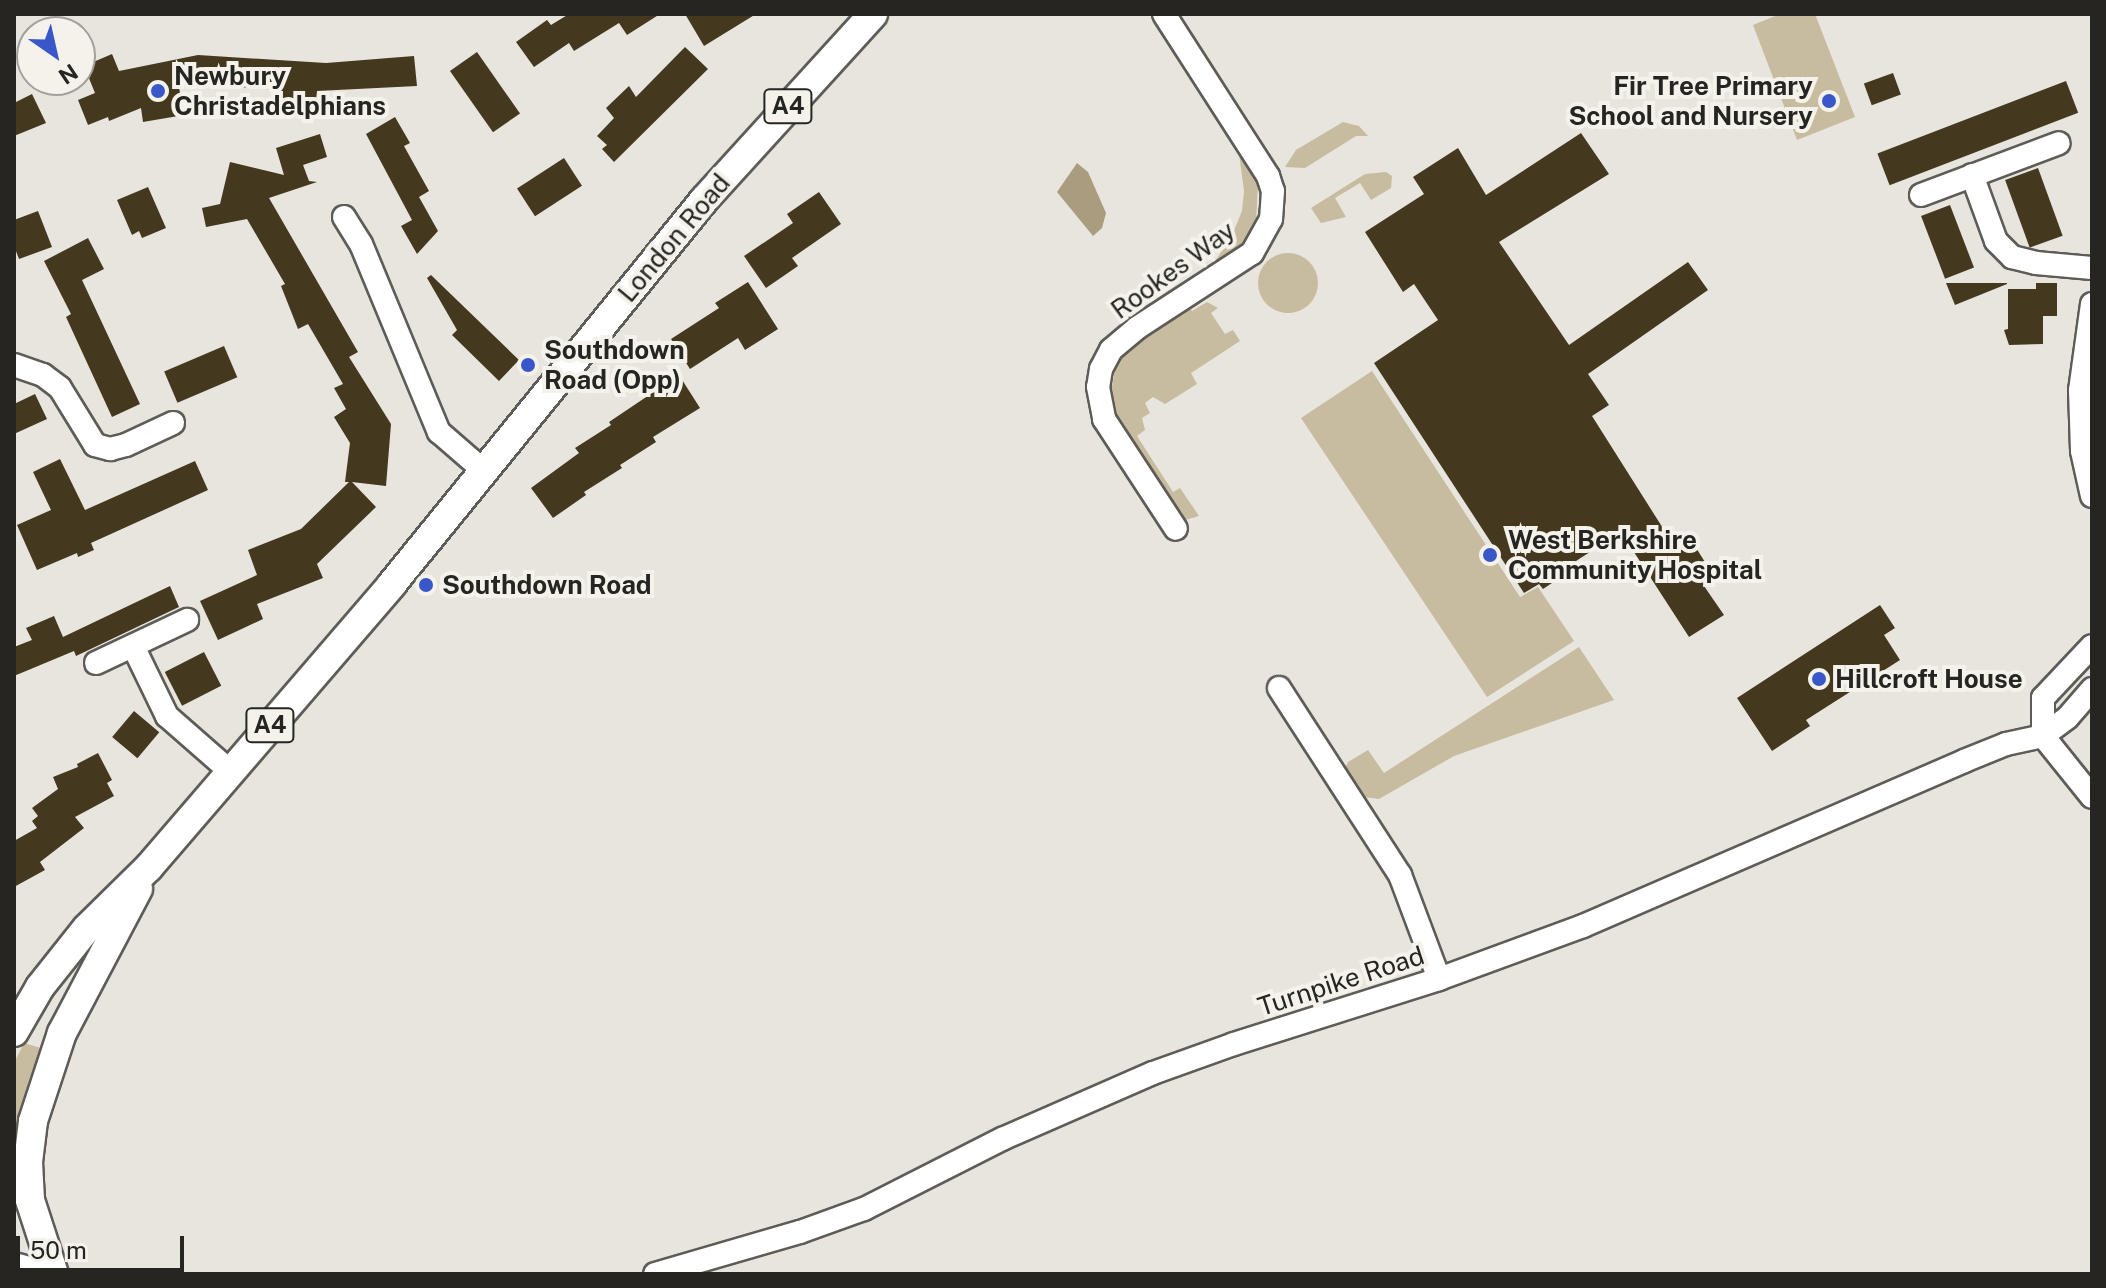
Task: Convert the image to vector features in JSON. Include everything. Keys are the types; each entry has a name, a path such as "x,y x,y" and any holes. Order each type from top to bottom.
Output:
{"main road":[{"name":"London Road","path":"484,471 704,200 873,14"},
{"name":"A4","path":"14,1032 52,971 87,928 149,867 392,584 484,471"},
{"name":"A4","path":"54,1274 30,1200 28,1162 33,1121 62,1033 149,867"},
{"path":"14,1267 40,1274"}],"street":[{"name":"Rookes Way","path":"1164,14 1268,176 1273,191 1271,219 1252,253 1137,328 1111,350 1101,369 1098,387 1104,419 1176,529"},
{"path":"1921,195 2059,143"},
{"path":"1972,175 1996,241 2012,257 2036,263 2092,268"},
{"path":"344,217 361,244 439,432 484,471"},
{"path":"2092,304 2080,390 2082,451 2092,496"},
{"path":"14,365 43,375 60,388 95,445 110,449 126,445 173,423"},
{"path":"96,663 187,620"},
{"path":"133,646 167,716 231,772"},
{"path":"2092,646 2043,698 2043,736 2092,797"},
{"path":"1279,688 1400,875 1439,979"},
{"name":"Turnpike Road","path":"655,1274 800,1232 864,1209 1040,1121 1153,1073 1439,979 1583,926 1992,749 2043,736 2068,717 2092,689"}],"shaded area":[{"path":"1780,14 1815,14 1855,117 1797,140 1753,25"},
{"path":"1343,122 1359,126 1368,136 1356,136 1305,168 1285,167 1296,150"},
{"path":"1238,146 1258,184 1256,224 1237,250 1213,265 1233,233 1242,211 1244,191"},
{"path":"1077,163 1088,172 1106,213 1102,228 1093,236 1057,192"},
{"path":"1386,172 1392,176 1391,188 1371,200 1360,183 1335,198 1346,217 1321,223 1311,208 1365,174"},
{"path":"1288,253 1309,262 1318,283 1309,304 1288,313 1267,304 1258,283 1267,262"},
{"path":"1207,302 1218,308 1211,313 1225,334 1233,330 1240,341 1191,373 1197,384 1165,404 1153,397 1145,403 1150,413 1142,418 1145,430 1137,436 1173,492 1180,488 1199,516 1185,520 1118,422 1111,392 1115,370 1124,352 1188,306 1192,311"},
{"path":"1372,371 1520,597 1538,587 1574,641 1487,697 1301,418"},
{"path":"1579,647 1614,700 1454,756 1379,799 1364,797 1345,768 1348,762 1368,750 1384,773"},
{"path":"24,1043 44,1049 29,1080 14,1135 14,1063"}],"building":[{"path":"569,14 660,14 627,35 619,23 574,51 569,43 534,67 516,42 547,20 551,25"},
{"path":"685,14 756,14 704,46"},
{"path":"685,47 708,69 614,162 602,149 607,145 597,136 614,118 606,108 629,86 636,97"},
{"path":"477,52 520,113 493,132 450,71"},
{"path":"112,54 119,71 198,55 326,63 414,56 417,86 317,91 316,100 278,98 278,90 178,82 184,115 143,122 141,108 109,121 108,117 88,125 78,100 96,96 96,61"},
{"path":"1893,73 1901,95 1872,105 1864,84"},
{"path":"2066,81 2078,113 1890,185 1877,153"},
{"path":"33,96 46,123 14,136 14,103"},
{"path":"395,117 410,143 404,146 429,191 419,197 438,231 417,254 401,226 412,220 366,134"},
{"path":"1581,133 1609,174 1499,242 1569,345 1688,262 1708,290 1588,374 1609,405 1592,416 1678,552 1693,543 1715,578 1704,586 1724,615 1689,637 1621,532 1576,561 1579,565 1543,589 1539,584 1524,593 1374,363 1438,320 1414,284 1403,292 1365,232 1424,194 1413,177 1458,148 1486,195"},
{"path":"320,134 327,157 303,165 309,181 317,182 269,198 358,352 349,357 391,424 386,486 352,482 376,507 317,564 323,578 257,604 263,619 218,640 200,601 257,575 248,550 301,529 349,482 345,482 350,443 334,417 346,409 334,388 343,384 308,324 298,329 281,286 285,284 247,219 206,227 202,208 220,204 230,162 284,175 276,148"},
{"path":"564,158 582,186 535,216 517,188"},
{"path":"2038,168 2063,236 2030,248 2005,180"},
{"path":"148,187 166,228 142,238 139,231 132,235 117,200"},
{"path":"819,192 841,224 792,258 798,266 766,288 744,256 793,223 787,214"},
{"path":"1950,205 1974,268 1945,279 1921,216"},
{"path":"38,211 52,247 19,259 14,246 14,220"},
{"path":"88,238 104,269 82,280 140,404 112,417 66,317 71,314 44,261"},
{"path":"431,275 519,360 499,381 452,335 457,330 427,278"},
{"path":"748,282 778,329 745,350 738,338 690,369 671,339 719,308 715,303"},
{"path":"1946,283 2007,283 2007,284 1955,305"},
{"path":"2036,283 2057,283 2057,316 2043,316 2043,344 2009,345 2004,330 2008,329 2008,289 2036,289"},
{"path":"224,346 237,377 177,403 164,371"},
{"path":"679,375 700,408 653,437 656,442 620,465 622,468 584,492 586,495 553,518 531,488 579,453 575,448 611,425 609,422"},
{"path":"35,394 47,419 14,434 14,404"},
{"path":"60,459 85,510 195,461 208,490 91,543 94,550 78,557 77,553 37,570 17,525 51,510 33,472"},
{"path":"170,586 179,607 76,656 74,651 14,676 14,647 32,640 26,628 54,616 63,637"},
{"name":"Hillcroft House","path":"1880,605 1895,628 1884,635 1900,660 1806,720 1810,726 1772,751 1737,698"},
{"path":"204,652 221,686 182,706 165,672"},
{"path":"134,711 159,732 137,758 112,737"},
{"path":"98,753 112,780 107,783 114,796 75,817 84,828 40,862 45,870 14,887 14,841 37,828 32,821 38,816 32,808 58,789 53,777 78,767 77,764"}],"place":[{"name":"Newbury Christadelphians","path":"158,91"},
{"name":"Fir Tree Primary School and Nursery","path":"1829,101"},
{"name":"Southdown Road (Opp)","path":"528,365"},
{"name":"West Berkshire Community Hospital","path":"1490,555"},
{"name":"Southdown Road","path":"426,585"},
{"name":"Hillcroft House","path":"1819,679"}]}
